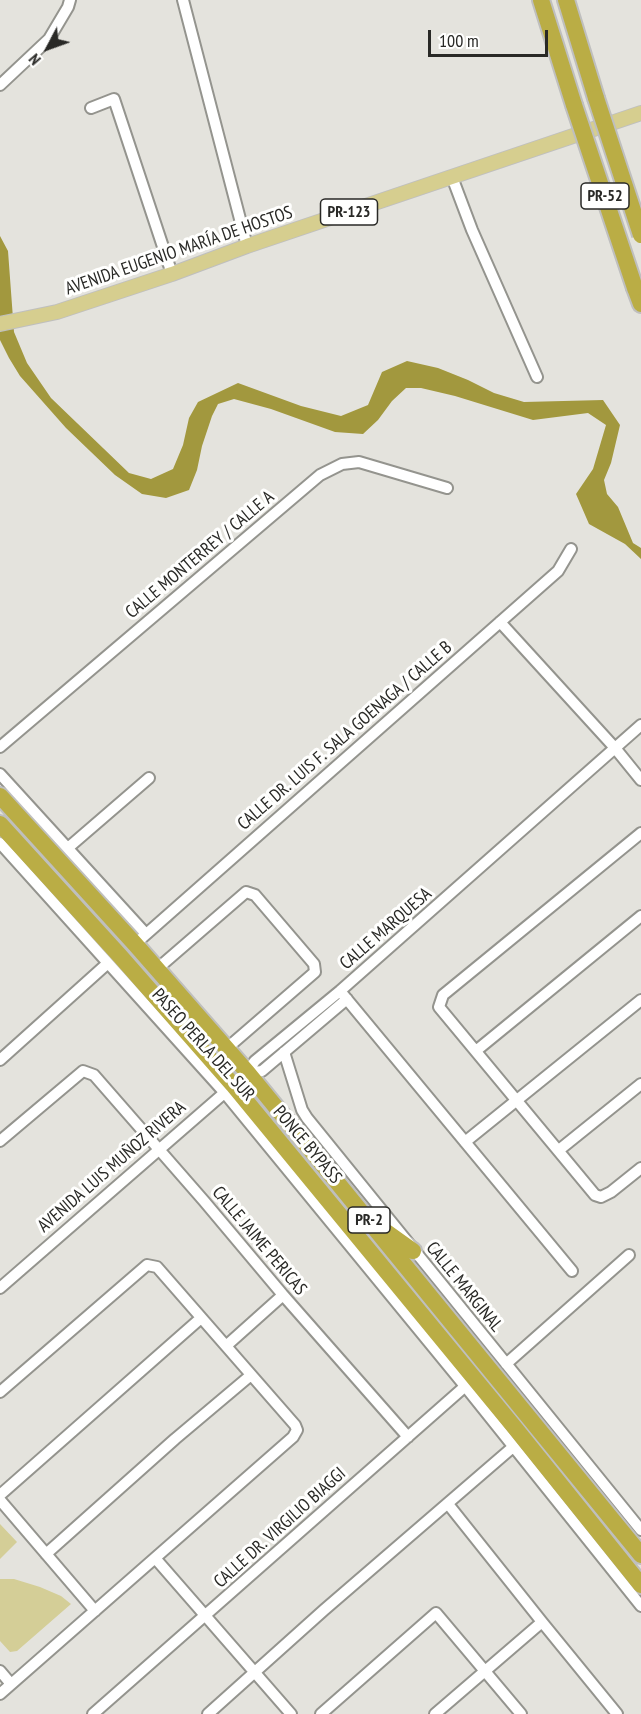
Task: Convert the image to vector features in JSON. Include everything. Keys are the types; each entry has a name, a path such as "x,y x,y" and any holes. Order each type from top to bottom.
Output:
{"highway":[{"name":"PR-52","path":"540,0 641,304"},
{"name":"PR-52","path":"566,0 641,235"},
{"name":"PONCE BYPASS","path":"0,796 141,939 157,969 248,1073 360,1209 499,1364 641,1555"},
{"name":"PONCE BYPASS","path":"0,824 136,974 470,1383 641,1585"},
{"path":"136,974 150,1010"},
{"path":"360,1209 391,1236 413,1251"}],"main road":[{"name":"AVENIDA EUGENIO MARÍA DE HOSTOS","path":"0,324 57,312 641,113"}],"street":[{"path":"0,85 49,39 70,0"},
{"path":"183,0 247,246"},
{"path":"91,108 114,99 172,274"},
{"path":"452,177 472,230 537,377"},
{"name":"CALLE MONTERREY / CALLE A","path":"0,747 320,475 342,464 359,462 447,488"},
{"name":"CALLE DR. LUIS F. SALA GOENAGA / CALLE B","path":"141,939 558,571 571,549"},
{"path":"500,622 615,748 641,780"},
{"name":"CALLE MARQUESA","path":"248,1073 262,1071 316,1026 343,995 641,725"},
{"path":"0,774 69,847 141,939"},
{"path":"69,847 149,778"},
{"path":"641,833 443,995 440,1007 595,1195 601,1197 611,1192 641,1168"},
{"name":"PASEO PERLA DEL SUR","path":"0,843 150,1010 228,1089"},
{"path":"157,969 246,892 255,895 314,964 315,972 226,1049"},
{"path":"477,1050 641,916"},
{"path":"0,1060 108,963"},
{"path":"343,995 572,1271"},
{"name":"CALLE MARQUESA","path":"248,1073 255,1061 308,1017 343,995"},
{"path":"465,1142 641,1000"},
{"path":"308,1017 316,1026"},
{"name":"CALLE MARGINAL","path":"284,1052 302,1110 307,1118 499,1364 641,1530"},
{"name":"CALLE JAIME PERICAS","path":"0,1141 82,1071 93,1075 408,1437"},
{"name":"AVENIDA LUIS MUÑOZ RIVERA","path":"0,1288 158,1148 248,1073"},
{"path":"559,1150 641,1084"},
{"name":"CALLE DR. VIRGILIO BIAGGI","path":"93,1714 470,1383 499,1364 629,1255"},
{"path":"0,1694 295,1436 296,1427 157,1267 147,1265 2,1387"},
{"path":"226,1346 283,1295"},
{"path":"0,1495 201,1318"},
{"path":"46,1554 251,1375"},
{"path":"470,1383 513,1447 641,1606"},
{"path":"208,1714 324,1610 513,1447"},
{"path":"0,1500 94,1611"},
{"path":"448,1504 617,1714"},
{"path":"155,1558 291,1714"},
{"path":"321,1714 436,1613 521,1714"},
{"path":"435,1714 542,1622"},
{"path":"0,1671 11,1684"}],"shaded area":[{"path":"0,236 8,251 14,332 27,363 51,398 129,473 151,479 173,469 183,445 189,418 198,402 238,383 301,406 341,416 368,405 382,372 407,361 438,368 494,393 524,402 603,400 620,425 611,463 604,480 607,494 618,507 633,543 641,548 641,559 625,544 589,524 576,494 593,469 606,425 588,413 533,420 421,388 406,388 363,434 335,432 271,409 234,399 218,404 212,416 189,490 166,498 142,494 115,475 66,428 20,376 9,358 0,340"},
{"path":"0,1524 17,1542 0,1559"},
{"path":"0,1579 14,1579 40,1587 61,1596 71,1604 17,1651 10,1652 0,1641"}]}
